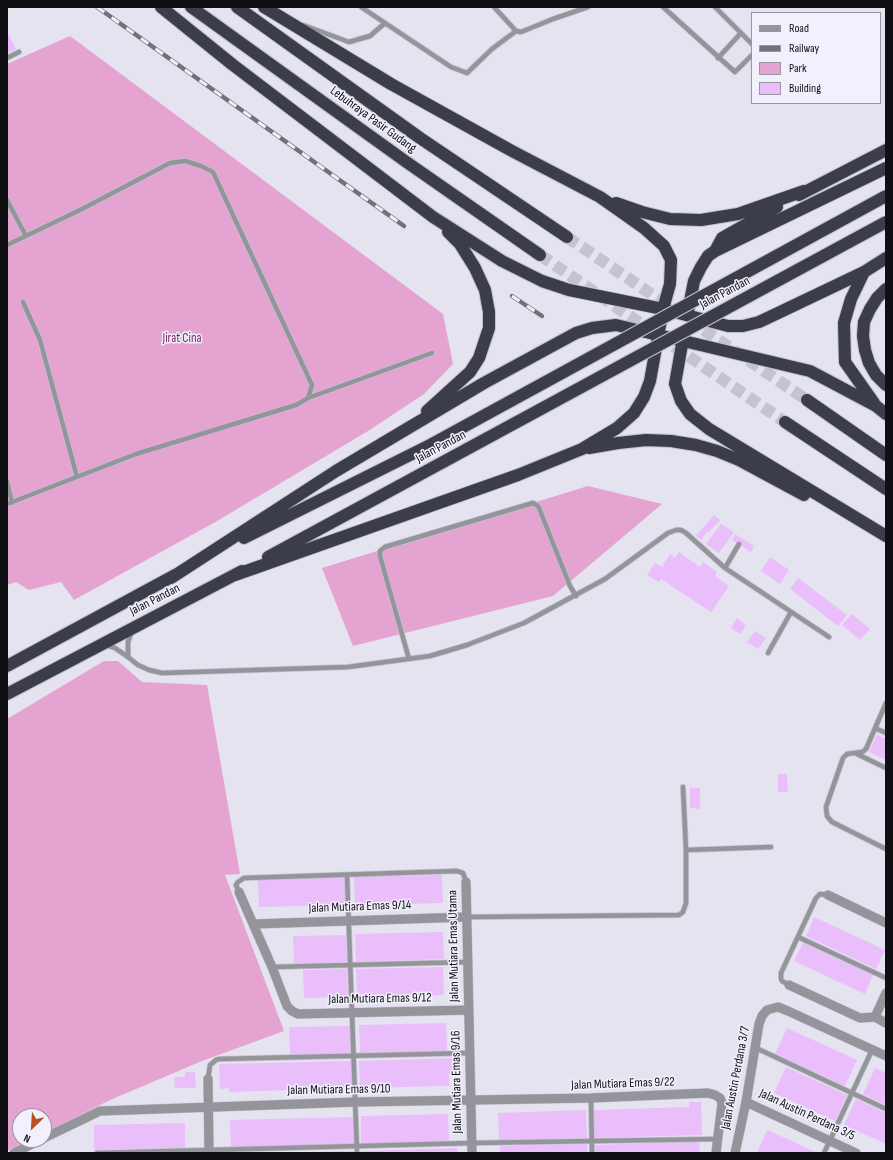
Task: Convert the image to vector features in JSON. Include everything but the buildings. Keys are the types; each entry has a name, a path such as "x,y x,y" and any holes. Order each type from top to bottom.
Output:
{"highway":[{"path":"161,7 233,65 433,217 502,261 542,281 568,290 663,309 728,326 744,326 759,322 864,272 886,258"},
{"name":"Lebuhraya Pasir Gudang","path":"191,7 540,255"},
{"name":"Lebuhraya Pasir Gudang","path":"237,7 420,138 567,237"},
{"path":"235,575 518,475 582,449 617,428 634,413 644,397 650,381 660,335 663,309 670,284 671,260 664,246 644,228 600,197 512,151 398,87 264,7"},
{"path":"715,251 722,238 804,191 886,150"},
{"path":"886,168 715,251 708,256 694,281 686,316 676,384 681,401 690,414 708,430 886,538"},
{"path":"600,197 642,212 670,219 701,220 738,214 804,191"},
{"name":"Jalan Pandan","path":"7,666 248,536 432,444 886,196"},
{"path":"407,429 470,372 478,358 489,328 489,312 485,290 475,268 460,244 433,217"},
{"name":"Jalan Pandan","path":"9,694 102,643 235,575 886,222"},
{"path":"864,272 851,299 844,323 845,362 876,406"},
{"path":"886,289 877,298 870,309 864,322 863,336 864,350 869,363 876,375 886,385"},
{"path":"171,578 336,471 484,384 576,333 592,328 616,324 810,371 876,406 886,414"},
{"path":"807,400 886,454"},
{"path":"785,422 886,489"},
{"path":"582,449 646,440 672,441 718,451 739,460 886,538"}],"street":[{"name":"Jalan Mutiara Emas Utama","path":"466,882 469,1010"},
{"path":"239,892 272,967"},
{"path":"828,895 886,923"},
{"name":"Jalan Mutiara Emas 9/14","path":"254,924 467,917"},
{"name":"Jalan Mutiara Emas 9/12","path":"272,967 287,1006 292,1012 298,1014 469,1010"},
{"path":"789,985 860,1018 875,1017 886,1023"},
{"path":"875,1017 886,993"},
{"name":"Jalan Austin Perdana 3/7","path":"736,1153 756,1048 759,1024 762,1016 767,1010 778,1007 872,1050"},
{"name":"Jalan Mutiara Emas 9/16","path":"469,1010 472,1153"},
{"path":"872,1050 886,1056"},
{"path":"208,1079 209,1152"},
{"name":"Jalan Mutiara Emas 9/22","path":"470,1101 715,1095 720,1098 722,1103 716,1153"},
{"name":"Jalan Mutiara Emas 9/10","path":"52,1134 98,1111 356,1102 470,1101"},
{"name":"Jalan Austin Perdana 3/5","path":"746,1102 856,1153"},
{"path":"14,1153 24,1148"}],"lane":[{"path":"361,7 451,66 467,73 492,49 516,31"},
{"path":"494,7 516,31 521,32 588,7"},
{"path":"663,7 735,72 751,56"},
{"path":"715,7 751,43"},
{"path":"281,17 349,42 370,36 385,23"},
{"path":"718,58 741,34"},
{"path":"7,58 19,52"},
{"path":"7,245 170,163 185,161 214,172 312,385 308,398"},
{"path":"7,200 26,236"},
{"path":"23,302 40,340 77,477"},
{"path":"7,481 9,504 136,454 296,405 308,398 432,353"},
{"path":"409,660 380,556 380,551 385,547 532,503 539,508 570,586 576,596"},
{"path":"102,643 115,648 138,665 149,670 162,673 348,667 430,656 467,645 517,626 576,596 605,579 673,530 681,530 686,533 725,568 829,637"},
{"path":"725,568 739,544"},
{"path":"768,653 791,612"},
{"path":"128,657 128,642 133,628"},
{"path":"886,703 866,749 862,752 847,754 843,758 826,807 827,816 832,822 886,849"},
{"path":"875,728 886,734"},
{"path":"854,752 886,768"},
{"path":"467,917 679,915 683,912 686,903 684,787"},
{"path":"686,850 771,847"},
{"path":"239,892 236,885 244,878 457,871 463,873 466,882"},
{"path":"347,875 357,1153"},
{"path":"789,985 782,981 780,976 818,896 824,894 828,895"},
{"path":"798,937 886,978"},
{"path":"272,967 468,962"},
{"path":"756,1048 886,1109"},
{"path":"824,1153 872,1050"},
{"path":"208,1079 210,1065 218,1060 470,1054"},
{"path":"590,1098 592,1153"},
{"path":"97,1153 209,1152 472,1143 718,1139"}],"green space":[{"name":"Jirat Cina","path":"70,36 443,314 453,364 424,394 368,431 217,521 74,600 61,582 29,590 16,582 7,585 7,64"},
{"path":"588,486 662,504 553,596 353,646 322,568"},
{"path":"104,661 118,661 142,682 207,685 240,874 225,875 284,1031 202,1061 110,1100 52,1129 52,1108 12,1108 13,1148 7,1151 7,719"}],"tunnel":[{"path":"567,237 672,308"},
{"path":"540,255 785,422"},
{"path":"689,320 807,400"}],"railway":[{"path":"97,7 404,226"},
{"path":"512,296 542,316"}]}
